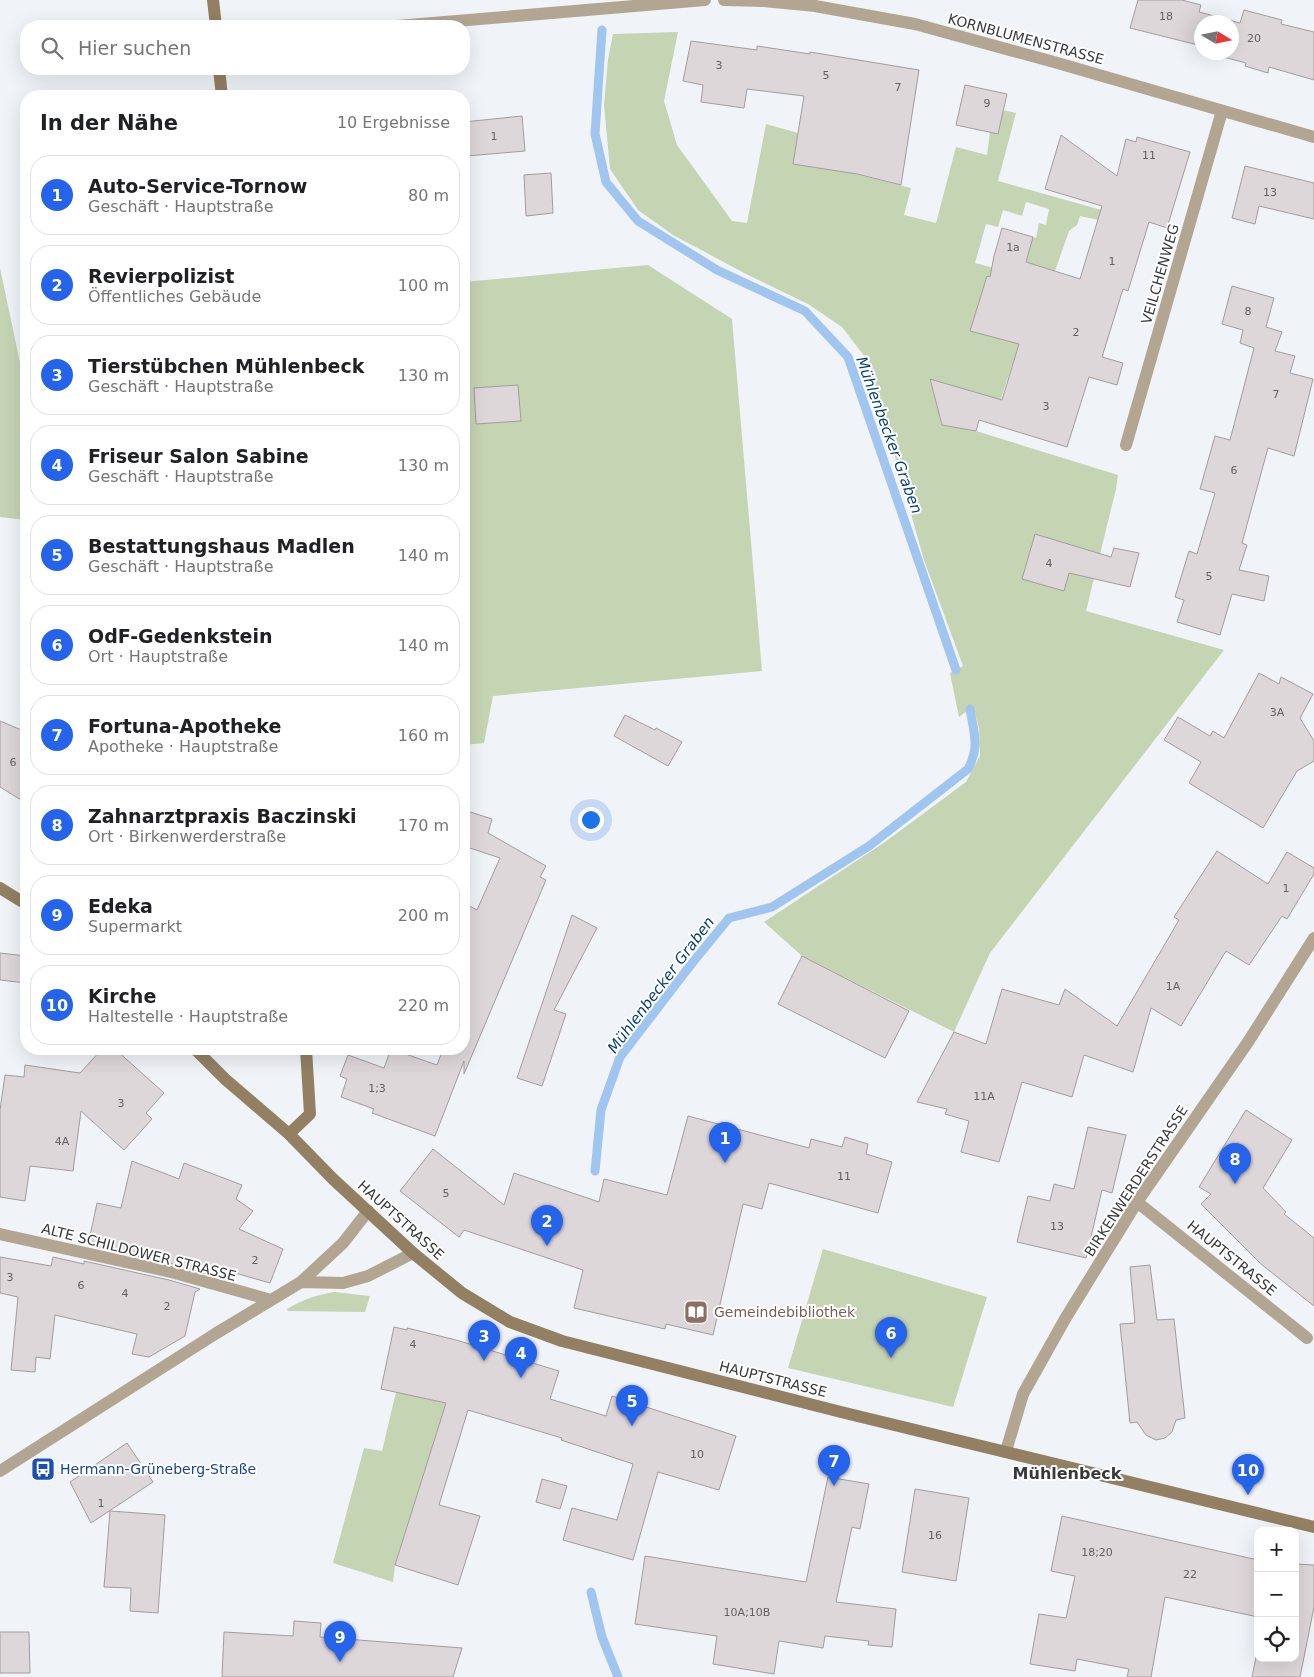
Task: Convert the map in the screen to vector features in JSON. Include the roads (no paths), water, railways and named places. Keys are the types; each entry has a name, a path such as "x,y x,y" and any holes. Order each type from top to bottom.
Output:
{"main road":[{"path":"213,0 215,20"},
{"path":"220,75 222,90"},
{"path":"0,888 20,900"},
{"name":"HAUPTSTRASSE","path":"200,1055 289,1134 333,1179 413,1253 462,1293 510,1322 562,1342 1314,1526"},
{"path":"289,1134 310,1114 306,1055"}],"street":[{"path":"468,20 705,0"},
{"name":"KORNBLUMENSTRASSE","path":"724,0 764,1 815,6 914,24 1314,137"},
{"name":"VEILCHENWEG","path":"1126,445 1222,110"},
{"name":"BIRKENWERDERSTRASSE","path":"1006,1451 1023,1394 1066,1319 1138,1202 1248,1042 1314,938"},
{"name":"HAUPTSTRASSE","path":"1138,1202 1307,1338"},
{"path":"0,1471 207,1338 301,1282 343,1243 368,1211"},
{"name":"ALTE SCHILDOWER STRASSE","path":"0,1234 171,1272 271,1300"},
{"path":"301,1282 343,1283 368,1276 413,1253"}],"waterway":[{"name":"Mühlenbecker Graben","path":"602,30 595,134 606,182 638,221 717,270 805,311 848,357 956,670"},
{"name":"Mühlenbecker Graben","path":"595,1171 601,1110 620,1057 689,967 729,918 772,907 869,846 968,769 975,747 970,709"},
{"name":"Mühlenbecker Graben","path":"591,1592 602,1637 618,1677"}],"place":[{"name":"Auto-Service-Tornow","path":"725,1163"},
{"name":"Zahnarztpraxis Baczinski","path":"1235,1184"},
{"name":"Revierpolizist","path":"547,1246"},
{"name":"Gemeindebibliothek","path":"696,1312"},
{"name":"OdF-Gedenkstein","path":"891,1358"},
{"name":"Tierstübchen Mühlenbeck","path":"484,1361"},
{"name":"Friseur Salon Sabine","path":"521,1378"},
{"name":"Bestattungshaus Madlen","path":"632,1426"},
{"name":"Hermann-Grüneberg-Straße","path":"43,1469"},
{"name":"Fortuna-Apotheke","path":"834,1486"},
{"name":"Kirche","path":"1248,1495"},
{"name":"Edeka","path":"340,1662"}],"district":[{"name":"Mühlenbeck","path":"1067,1473"}]}
